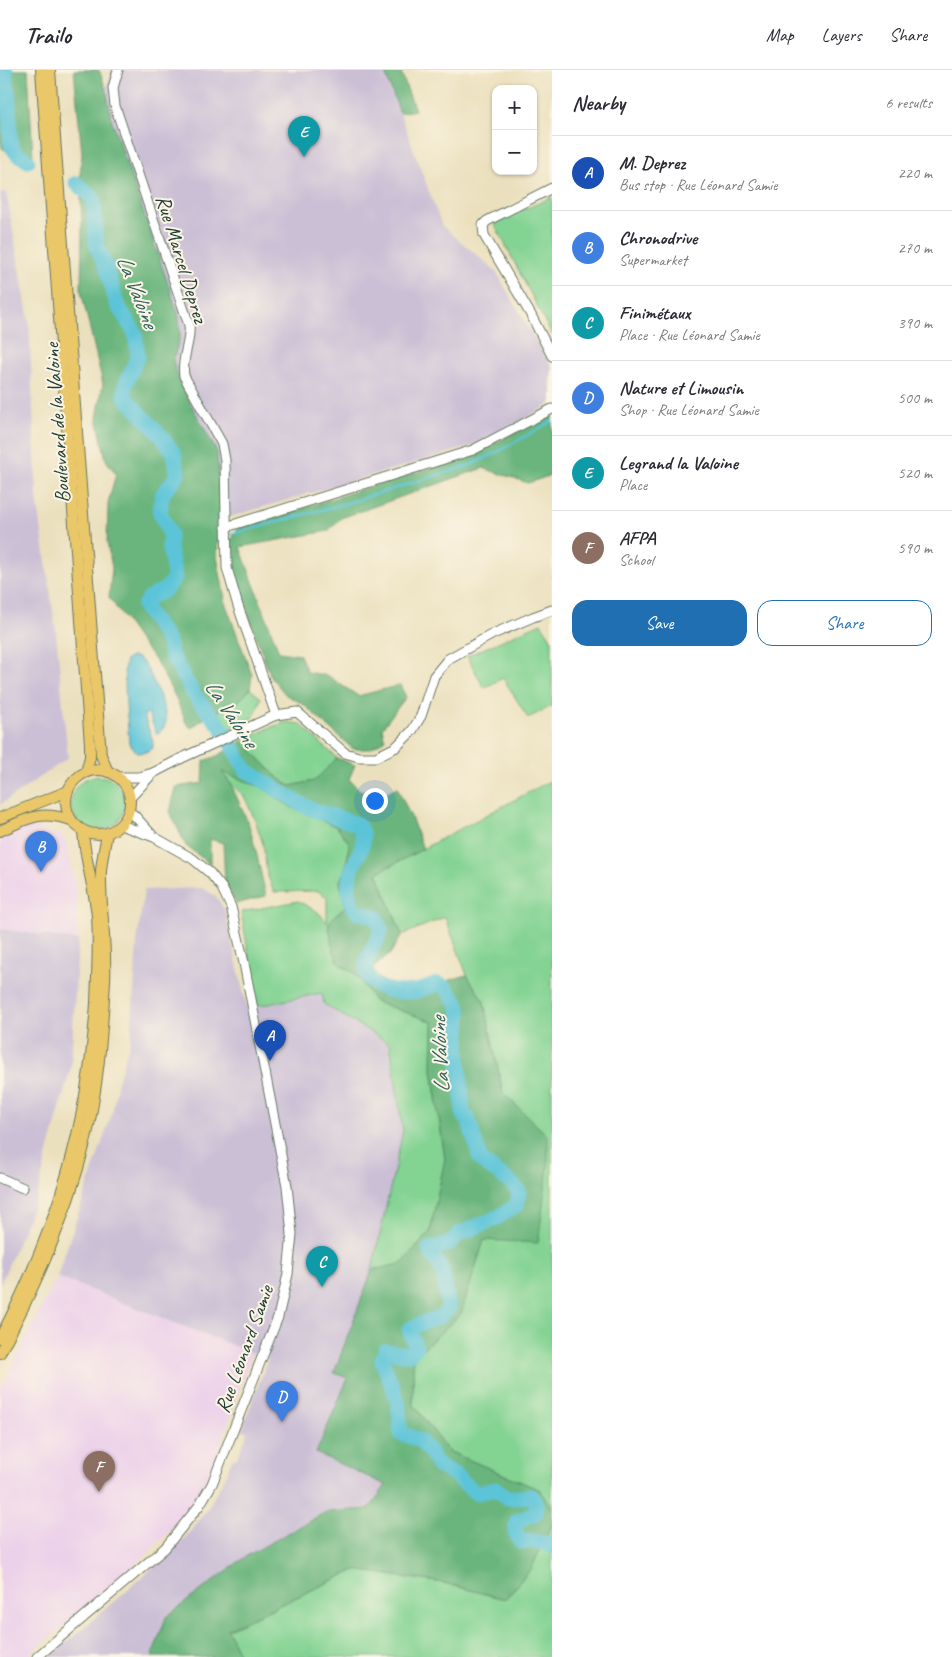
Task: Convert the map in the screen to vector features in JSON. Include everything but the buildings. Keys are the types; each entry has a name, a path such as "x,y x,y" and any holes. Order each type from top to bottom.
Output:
{"main road":[{"name":"Boulevard de la Valoine","path":"40,70 89,734 90,757 86,772"},
{"name":"Boulevard de la Valoine","path":"50,70 101,755 108,772"},
{"path":"97,770 108,772 118,777 127,788 130,798 129,812 121,825 107,833 94,834 82,831 72,820 66,808 68,791 76,778 86,772 97,770"},
{"path":"0,818 68,791"},
{"path":"0,831 31,817 44,814 72,820"},
{"path":"0,1338 35,1266 61,1198 83,1111 91,1061 98,971 96,916 91,876 84,849 82,831"},
{"path":"0,1353 26,1305 45,1264 85,1142 96,1085 102,1036 106,970 102,871 107,833"}],"street":[{"name":"Rue Marcel Deprez","path":"118,70 113,88 117,113 188,325 188,341 182,365 184,376 222,444 225,460 227,568 238,606 276,715"},
{"path":"552,188 487,221 483,225 484,235 531,315 552,356"},
{"path":"226,527 473,450 552,409"},
{"path":"118,777 139,777 153,773 276,715 297,712 345,754 359,757 376,756 396,747 412,731 421,716 434,676 448,658 492,634 552,610"},
{"path":"130,798 153,773"},
{"path":"129,812 154,837"},
{"path":"121,825 154,837"},
{"name":"Rue Léonard Samie","path":"37,1657 165,1548 199,1506 212,1484 278,1316 288,1274 292,1234 287,1186 244,962 231,907 222,888 210,873 193,859 154,837"},
{"path":"0,1178 23,1188"}],"shaded area":[{"path":"112,70 384,70 442,226 495,270 552,368 550,387 552,389 552,401 546,407 472,446 219,520 220,501 217,452 183,390 173,361 180,337 112,121 106,89"},
{"path":"6,192 29,321 37,498 56,632 68,758 0,805 0,193"},
{"path":"32,826 65,837 76,888 78,940 0,929 0,834"},
{"path":"202,888 216,896 225,911 247,1008 323,993 324,1004 389,1044 403,1131 372,1270 334,1372 349,1377 316,1452 386,1485 369,1509 326,1512 166,1617 152,1657 50,1657 181,1543 207,1510 227,1473 232,1459 237,1458 248,1432 242,1430 268,1359 57,1277 112,1113 118,1081 131,1039 137,941 144,890"},
{"path":"0,929 78,940 71,1066 36,1199 0,1285"},
{"path":"57,1277 252,1353 213,1467 183,1518 131,1570 26,1657 0,1657 0,1390"}],"green space":[{"path":"0,70 28,70 33,157 24,164 2,148 0,137"},
{"path":"74,70 99,70 106,89 112,121 179,316 180,337 173,361 183,390 217,452 220,501 217,556 226,605 252,675 250,689 239,701 209,715 191,728 186,723 177,700 156,661 109,597 112,568 107,542 108,503 116,474 106,460 97,418 103,384 81,291 82,227 80,175 82,154"},
{"path":"384,70 400,70 415,110 400,113"},
{"path":"552,197 552,335 494,223"},
{"path":"552,415 552,475 528,483 483,468 341,518 328,531 240,547 279,652 300,655 307,672 328,676 358,696 400,685 406,697 382,728 385,740 370,749 353,749 303,704 286,695 271,677 235,579 231,541 238,528 466,457"},
{"path":"541,623 552,640 552,706 528,718 503,678 484,688 467,656"},
{"path":"250,689 261,698 254,717 227,730 218,711 239,701"},
{"path":"287,722 300,724 337,758 314,781 290,786 276,776 242,741 271,727"},
{"path":"242,741 276,776 290,786 314,781 337,758 355,765 349,779 359,790 380,796 397,787 423,849 377,873 402,935 390,954 373,968 377,979 390,997 467,975 484,1002 503,1093 548,1136 548,1167 538,1243 484,1240 461,1314 413,1358 413,1404 448,1451 540,1490 552,1508 552,1524 531,1569 505,1599 444,1583 355,1570 227,1629 241,1657 152,1657 166,1617 245,1557 326,1512 369,1509 386,1485 316,1453 348,1378 334,1373 372,1270 401,1264 430,1232 445,1159 432,1070 433,1022 374,1001 363,983 353,972 339,964 333,949 328,923 345,906 340,882 347,862 349,842 337,827 291,807 261,787 222,772 231,784 249,825 266,896 236,904 225,883 223,843 210,839 210,864 186,846 170,812 176,787 203,783 204,761 219,755"},
{"path":"221,771 261,787 291,807 337,827 349,843 347,862 340,882 345,906 339,964 353,972 363,983 374,1001 433,1022 432,1070 445,1159 430,1232 401,1264 372,1270 403,1131 390,1044 324,1004 322,993 258,1006 241,912 298,901 318,912 327,922 327,897 318,891 274,892 267,874 263,844 255,820 244,796"},
{"path":"93,776 103,776 113,780 121,788 125,803 121,818 113,826 103,830 93,830 83,826 75,818 71,808 71,798 75,788 83,780"},
{"path":"552,780 552,1508 540,1490 448,1451 413,1404 413,1358 460,1314 484,1240 548,1137 503,1093 484,1002 467,975 445,917 402,935 377,873"},
{"path":"552,1524 552,1652 550,1657 241,1657 227,1630 355,1570 444,1583 505,1599 531,1569"}],"water":[{"path":"131,657 140,659 149,671 166,717 165,726 157,735 148,713 145,714 144,716 153,741 153,748 146,752 137,753 129,743 126,705 124,669 126,660"}],"waterway":[{"name":"La Valoine","path":"5,70 11,146 16,153 28,161"},
{"name":"La Valoine","path":"76,183 94,199 96,244 106,267 117,304 135,333 138,356 125,386 125,397 162,437 174,453 178,474 162,495 160,512 170,534 169,548 175,577 166,589 149,598 144,606 168,641 171,655 194,695 221,727 246,770 299,803 357,824 361,830 363,843 352,868 349,888 354,908 359,912 376,917 381,929 367,961 366,970 369,978 381,988 399,992 419,990 438,984 445,987 456,1001 460,1015 458,1050 463,1111 465,1117 468,1118 481,1161 509,1181 519,1191 517,1205 498,1217 459,1234 449,1244 429,1249 442,1270 449,1308 440,1317 409,1329 416,1348 409,1354 385,1351 382,1360 398,1401 401,1434 420,1441 430,1452 438,1466 454,1474 476,1493 496,1489 508,1498 532,1496 537,1504 536,1513 517,1521 515,1532 521,1542 533,1541 552,1546"},
{"path":"231,534 344,504 470,465 496,453 552,421"}],"place":[{"name":"Legrand la Valoine","path":"304,157"},
{"name":"Chronodrive","path":"41,872"},
{"name":"M. Deprez","path":"270,1061"},
{"name":"Finimétaux","path":"322,1287"},
{"name":"Nature et Limousin","path":"282,1422"},
{"name":"AFPA","path":"99,1492"}]}
